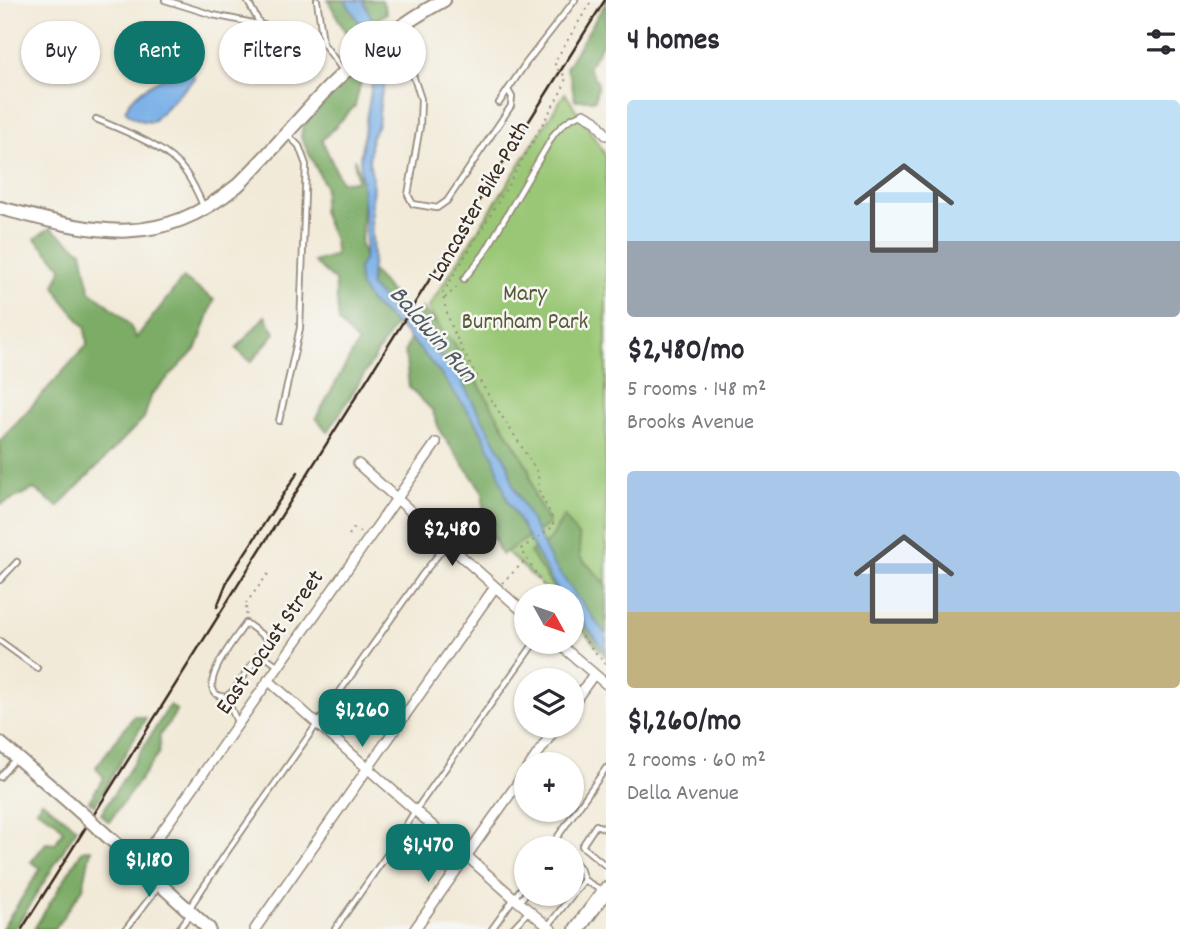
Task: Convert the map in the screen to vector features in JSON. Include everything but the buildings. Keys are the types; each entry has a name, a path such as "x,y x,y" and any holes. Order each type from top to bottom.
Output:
{"main road":[{"path":"577,929 605,891"}],"street":[{"path":"411,21 444,0"},
{"path":"0,208 69,225 108,231 158,228 205,209 238,185 340,77"},
{"path":"584,114 592,117 604,128"},
{"name":"East Locust Street","path":"137,864 436,443"},
{"path":"358,464 514,604"},
{"path":"255,929 496,588"},
{"path":"571,654 606,684"},
{"path":"584,688 594,674"},
{"path":"268,680 514,898"},
{"path":"0,743 209,929"},
{"path":"415,929 514,788"},
{"path":"523,906 550,928"}],"lane":[{"path":"165,0 246,21"},
{"path":"247,0 258,21"},
{"path":"317,0 320,21"},
{"path":"499,103 575,0"},
{"path":"326,47 340,67"},
{"path":"415,84 421,99 420,126 408,195 413,204 437,208 447,201 511,106 512,97 508,90"},
{"path":"464,279 484,254 554,134 573,117 584,114"},
{"path":"96,119 147,143 173,160 187,175 205,209"},
{"path":"279,421 300,328 306,165 299,146 286,134"},
{"path":"179,929 192,904 206,887 229,849 447,543"},
{"path":"0,580 17,562"},
{"path":"246,623 270,640 260,653 226,697 213,692 211,685 216,670 246,623"},
{"path":"0,641 37,668"},
{"path":"260,653 278,666"},
{"path":"335,929 526,654"},
{"path":"226,697 238,724"},
{"path":"0,778 17,757"},
{"path":"558,836 606,768"},
{"path":"606,829 596,825 582,846 606,866"},
{"path":"584,880 605,891"},
{"path":"126,929 160,886"},
{"path":"492,929 514,902"},
{"path":"550,928 566,906"},
{"path":"514,929 528,911"}],"path":[{"name":"Lancaster Bike Path","path":"542,584 521,548 549,531 554,523 539,491 538,474 470,361 455,332 443,299 444,288 491,214 566,81 565,76 555,67 555,61 592,0"},
{"path":"540,127 554,134"},
{"path":"443,299 464,279"},
{"path":"349,535 354,528 361,533"},
{"path":"496,588 527,559"},
{"path":"246,623 248,610 244,606 268,574"},
{"path":"584,639 606,664"}],"green space":[{"path":"328,0 382,0 387,13 374,21 340,22"},
{"path":"606,2 606,38 588,68 598,83 595,100 575,100 566,68"},
{"path":"342,84 360,84 355,106 322,140 341,182 357,181 354,158 364,189 361,244 367,265 405,309 328,432 316,418 358,343 339,322 335,281 314,262 336,255 334,240 322,212 325,186 301,137 303,125"},
{"name":"Mary Burnham Park","path":"565,93 606,156 606,639 584,612 584,584 541,584 481,528 503,503 503,434 428,308"},
{"path":"50,228 82,251 90,291 123,317 136,338 183,278 214,300 197,348 152,394 144,418 58,507 34,489 0,505 0,441 87,345 85,327 55,286 62,267 35,239"},
{"path":"422,308 454,343 528,467 535,497 549,524 501,555 483,512 483,492 441,433 432,410 409,387 405,352"},
{"path":"265,316 275,333 251,362 236,349"},
{"path":"564,516 579,537 580,557 606,584 606,657 584,632 584,584 551,584 530,552 550,540"},
{"path":"170,705 177,711 160,735 159,753 109,822 101,814"},
{"path":"134,716 146,718 95,805 89,801 104,778 96,767"},
{"path":"42,801 77,828 15,929 2,929 41,868 31,862 46,843 55,844 63,831 56,821 36,809"},
{"path":"91,849 83,888 55,929 34,929 82,851"}],"water":[{"path":"345,0 363,0 373,21 358,21"},
{"path":"152,84 189,84 152,122 137,119 125,110"},
{"path":"372,84 384,84 378,124 371,139 369,161 373,180 373,257 370,286 456,372 508,464 513,485 553,564 568,584 554,584 507,499 494,458 479,427 440,373 401,329 370,302 360,286 358,270 364,258 366,241 360,158"},
{"path":"584,606 606,635 606,651 584,624"}],"railway":[{"path":"22,929 605,0"},
{"path":"217,607 228,579 298,472"}],"water label":[{"name":"Baldwin Run","path":"432,335"}]}
